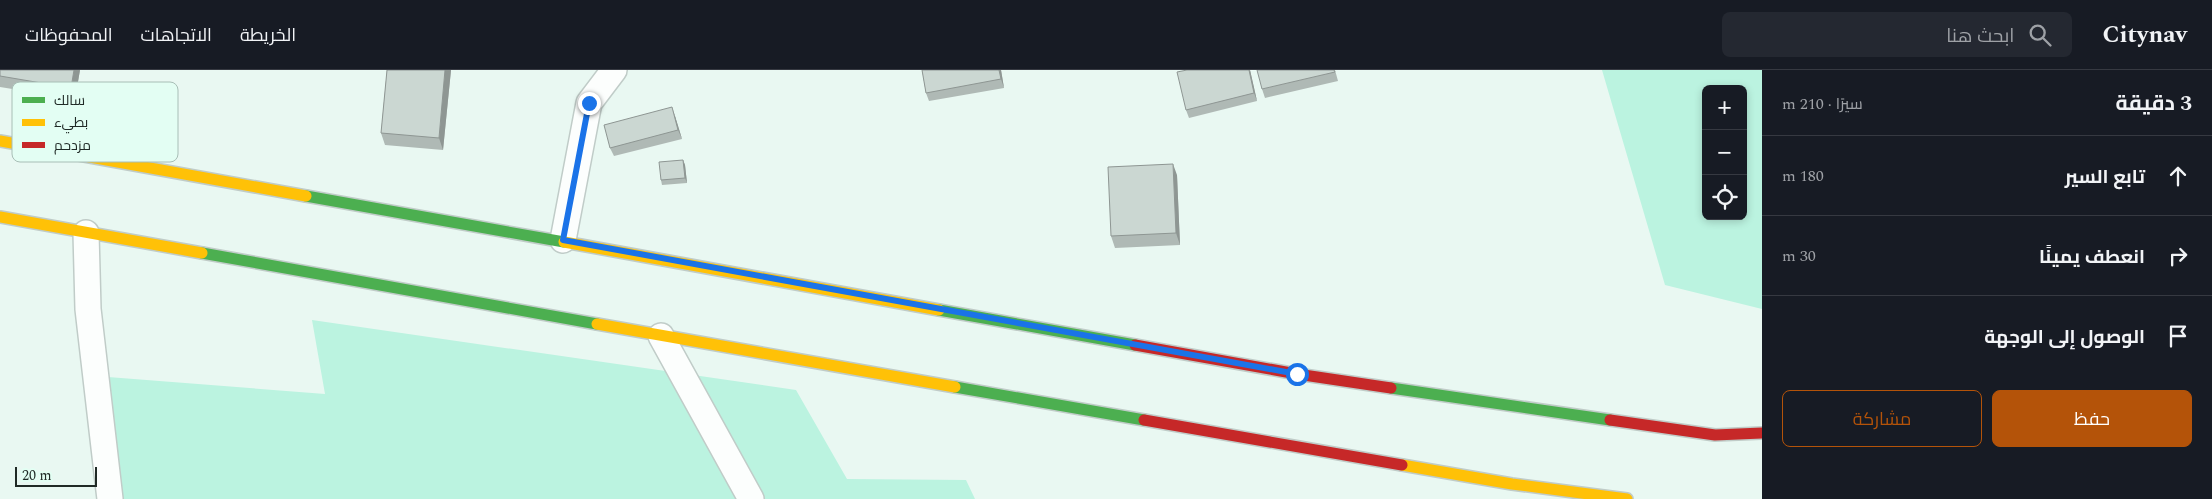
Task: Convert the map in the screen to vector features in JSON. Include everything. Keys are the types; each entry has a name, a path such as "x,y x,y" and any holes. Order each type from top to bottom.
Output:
{"main road":[{"path":"119,162 563,240 1297,374 1715,434 1762,433"},
{"path":"0,217 661,336 1502,482 1627,499"}],"street":[{"path":"563,240 589,103 614,70"},
{"path":"86,233 88,309 110,499"},
{"path":"661,336 751,499"}],"green space":[{"path":"1602,70 1762,70 1762,309 1665,285"},
{"path":"312,320 796,390 847,479 966,480 975,499 107,499 95,376 325,394"}],"building":[{"path":"0,70 74,70 72,82 36,82 0,76"},
{"path":"387,70 445,70 439,138 381,133"},
{"path":"922,70 999,70 1001,79 926,93"},
{"path":"1187,70 1249,70 1254,93 1186,110 1177,72"},
{"path":"1257,70 1334,70 1335,72 1262,89"},
{"path":"672,107 678,130 610,148 604,125"},
{"path":"683,160 685,178 661,180 659,162"},
{"path":"1173,164 1176,233 1111,236 1108,167"}],"traffic: fast":[{"path":"306,196 564,242"},
{"path":"202,253 597,324"},
{"path":"939,310 1135,345"},
{"path":"955,387 1144,420"},
{"path":"1391,388 1610,420"}],"traffic: slow":[{"path":"0,141 12,143"},
{"path":"117,162 306,196"},
{"path":"0,217 202,253"},
{"path":"564,242 939,310"},
{"path":"597,324 955,387"},
{"path":"1402,465 1512,484 1627,499"}],"traffic: jam":[{"path":"1135,345 1297,374 1391,388"},
{"path":"1144,420 1402,465"},
{"path":"1610,420 1715,435 1762,433"}],"route":[{"path":"589,103 563,240 1297,374"}]}
